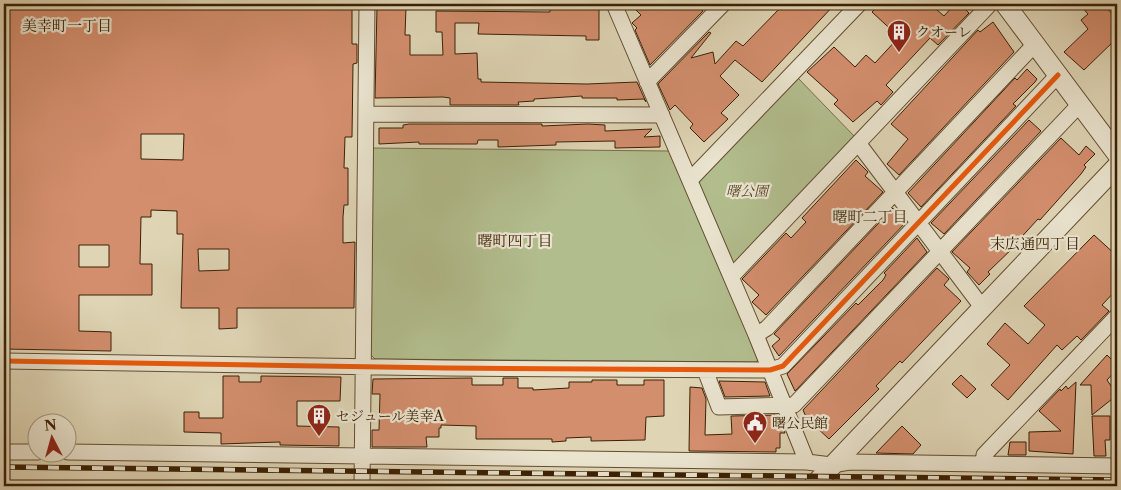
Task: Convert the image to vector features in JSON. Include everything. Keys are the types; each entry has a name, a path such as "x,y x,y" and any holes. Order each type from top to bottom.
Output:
{"street":[{"path":"362,486 367,4"},
{"path":"614,4 756,335 807,462"},
{"path":"647,82 723,4"},
{"path":"731,277 990,4"},
{"path":"1005,4 1117,154"},
{"path":"690,180 851,6"},
{"path":"756,335 767,328 1035,44"},
{"path":"4,362 770,370 783,366 1058,75"},
{"path":"705,370 719,407 794,405 1080,104"},
{"path":"366,114 662,115"},
{"path":"858,143 982,307"},
{"path":"813,486 1117,166"},
{"path":"983,464 984,456 990,449 1117,316"},
{"path":"4,452 28,452"},
{"path":"78,452 807,462 831,465 850,462 1117,466"}],"green space":[{"name":"曙公園","path":"797,77 855,137 737,262 732,263 699,187 700,179"},
{"path":"371,148 670,151 760,357 756,362 375,359 370,354"}],"building":[{"path":"4,4 352,4 352,44 357,44 357,63 353,64 352,137 345,137 344,168 348,168 348,205 344,205 343,243 355,242 354,308 237,308 237,328 219,329 219,308 181,308 183,234 177,234 177,211 151,210 151,217 141,217 140,264 152,264 152,295 79,295 79,331 111,332 111,351 4,349","holes":["141,134 184,134 183,160 141,159","79,245 109,245 109,267 79,267","198,249 229,249 229,270 199,271"]},
{"path":"550,4 591,4 591,8 599,8 599,40 586,40 586,36 478,34 479,23 455,23 455,54 477,53 478,79 481,79 481,82 587,84 637,82 646,102 644,99 617,100 617,98 582,98 582,96 534,99 534,101 518,102 519,105 450,105 450,98 443,97 375,98 377,7 406,7 405,35 410,35 410,55 443,55 442,32 436,32 436,11 550,12"},
{"path":"630,4 695,4 703,11 650,65 635,30 637,28 632,23 641,15"},
{"path":"784,4 835,4 762,82 735,60 720,76 739,95 721,113 728,119 704,142 690,128 693,124 675,105 670,110 658,84 709,32 711,33 691,58 713,52 715,64 736,41 743,46"},
{"path":"880,4 930,4 944,16 955,4 972,4 966,10 969,13 938,45 930,38 886,85 893,92 881,105 877,101 853,122 834,104 838,100 807,72 834,47 855,67 866,55 875,63 899,37 872,12"},
{"path":"1079,4 1103,4 1117,19 1117,38 1084,70 1064,52 1088,29 1081,20 1088,14"},
{"path":"993,22 1014,52 899,175 887,164 908,139 891,124 978,30 980,32"},
{"path":"1027,69 1037,79 1035,82 1013,104 1016,106 921,207 908,193 1015,78 1017,80"},
{"path":"1029,120 1041,131 944,234 931,223"},
{"path":"542,124 542,126 588,124 605,125 605,131 652,129 644,137 660,136 660,147 615,148 615,141 556,142 556,145 498,147 498,140 478,140 477,144 419,144 419,142 379,144 379,128 403,128 403,125"},
{"path":"1061,138 1079,155 1086,146 1095,154 1084,165 1086,167 1081,174 1040,220 1038,219 1017,244 988,272 990,274 979,285 967,272 970,268 952,252"},
{"path":"856,160 868,172 865,176 883,192 766,315 752,302 759,295 742,279 786,233 791,238 806,222 802,218"},
{"path":"893,208 906,222 779,356 772,346 780,339 774,334"},
{"path":"1094,235 1117,256 1117,289 1102,305 1109,311 1081,340 1077,336 1062,350 1057,345 1008,400 991,385 1010,365 987,344 1005,323 1028,344 1045,325 1024,306"},
{"path":"917,238 927,252 795,391 787,374 856,303 858,305 883,280 886,275 884,273"},
{"path":"937,268 949,279 944,285 961,301 902,363 900,361 876,386 879,389 829,439 814,425 811,428 803,410"},
{"path":"1117,353 1117,369 1107,380 1117,395 1092,415 1091,385 1080,385 1107,355 1111,359"},
{"path":"961,375 976,389 967,398 952,384"},
{"path":"223,376 239,376 239,382 261,382 261,376 341,377 340,401 297,401 297,426 339,427 339,446 280,445 280,442 221,444 221,433 184,432 184,412 199,412 199,418 223,418"},
{"path":"472,378 472,385 503,385 503,378 518,378 518,388 533,388 533,390 569,388 569,382 592,382 592,380 617,380 617,385 644,385 644,380 664,380 664,416 646,417 645,440 591,441 591,437 566,438 566,441 552,442 552,439 476,439 476,426 441,425 439,437 426,437 427,447 372,447 372,430 379,430 380,394 372,394 373,379"},
{"path":"719,381 765,382 770,396 725,397"},
{"path":"1076,382 1073,454 1029,451 1029,432 1061,431 1039,411 1060,389 1061,391 1066,386 1068,389"},
{"path":"690,387 702,388 706,399 705,435 732,434 731,416 778,415 785,433 780,433 780,448 776,448 776,452 689,451"},
{"path":"1092,416 1110,416 1110,440 1105,440 1106,456 1094,456"},
{"path":"902,426 921,445 913,454 876,453"},
{"path":"1010,442 1026,442 1026,455 1008,455"}],"railway":[{"path":"4,467 1117,480"}],"cycle path":[{"path":"4,361 446,368 770,370 783,366 1058,75"}],"place":[{"name":"クオーレ","path":"899,53"},
{"name":"セジュール美幸A","path":"319,437"},
{"name":"曙公民館","path":"755,444"}],"district":[{"name":"美幸町一丁目","path":"67,26"},
{"name":"曙町二丁目","path":"870,217"},
{"name":"曙町四丁目","path":"515,241"},
{"name":"末広通四丁目","path":"1035,244"}]}
